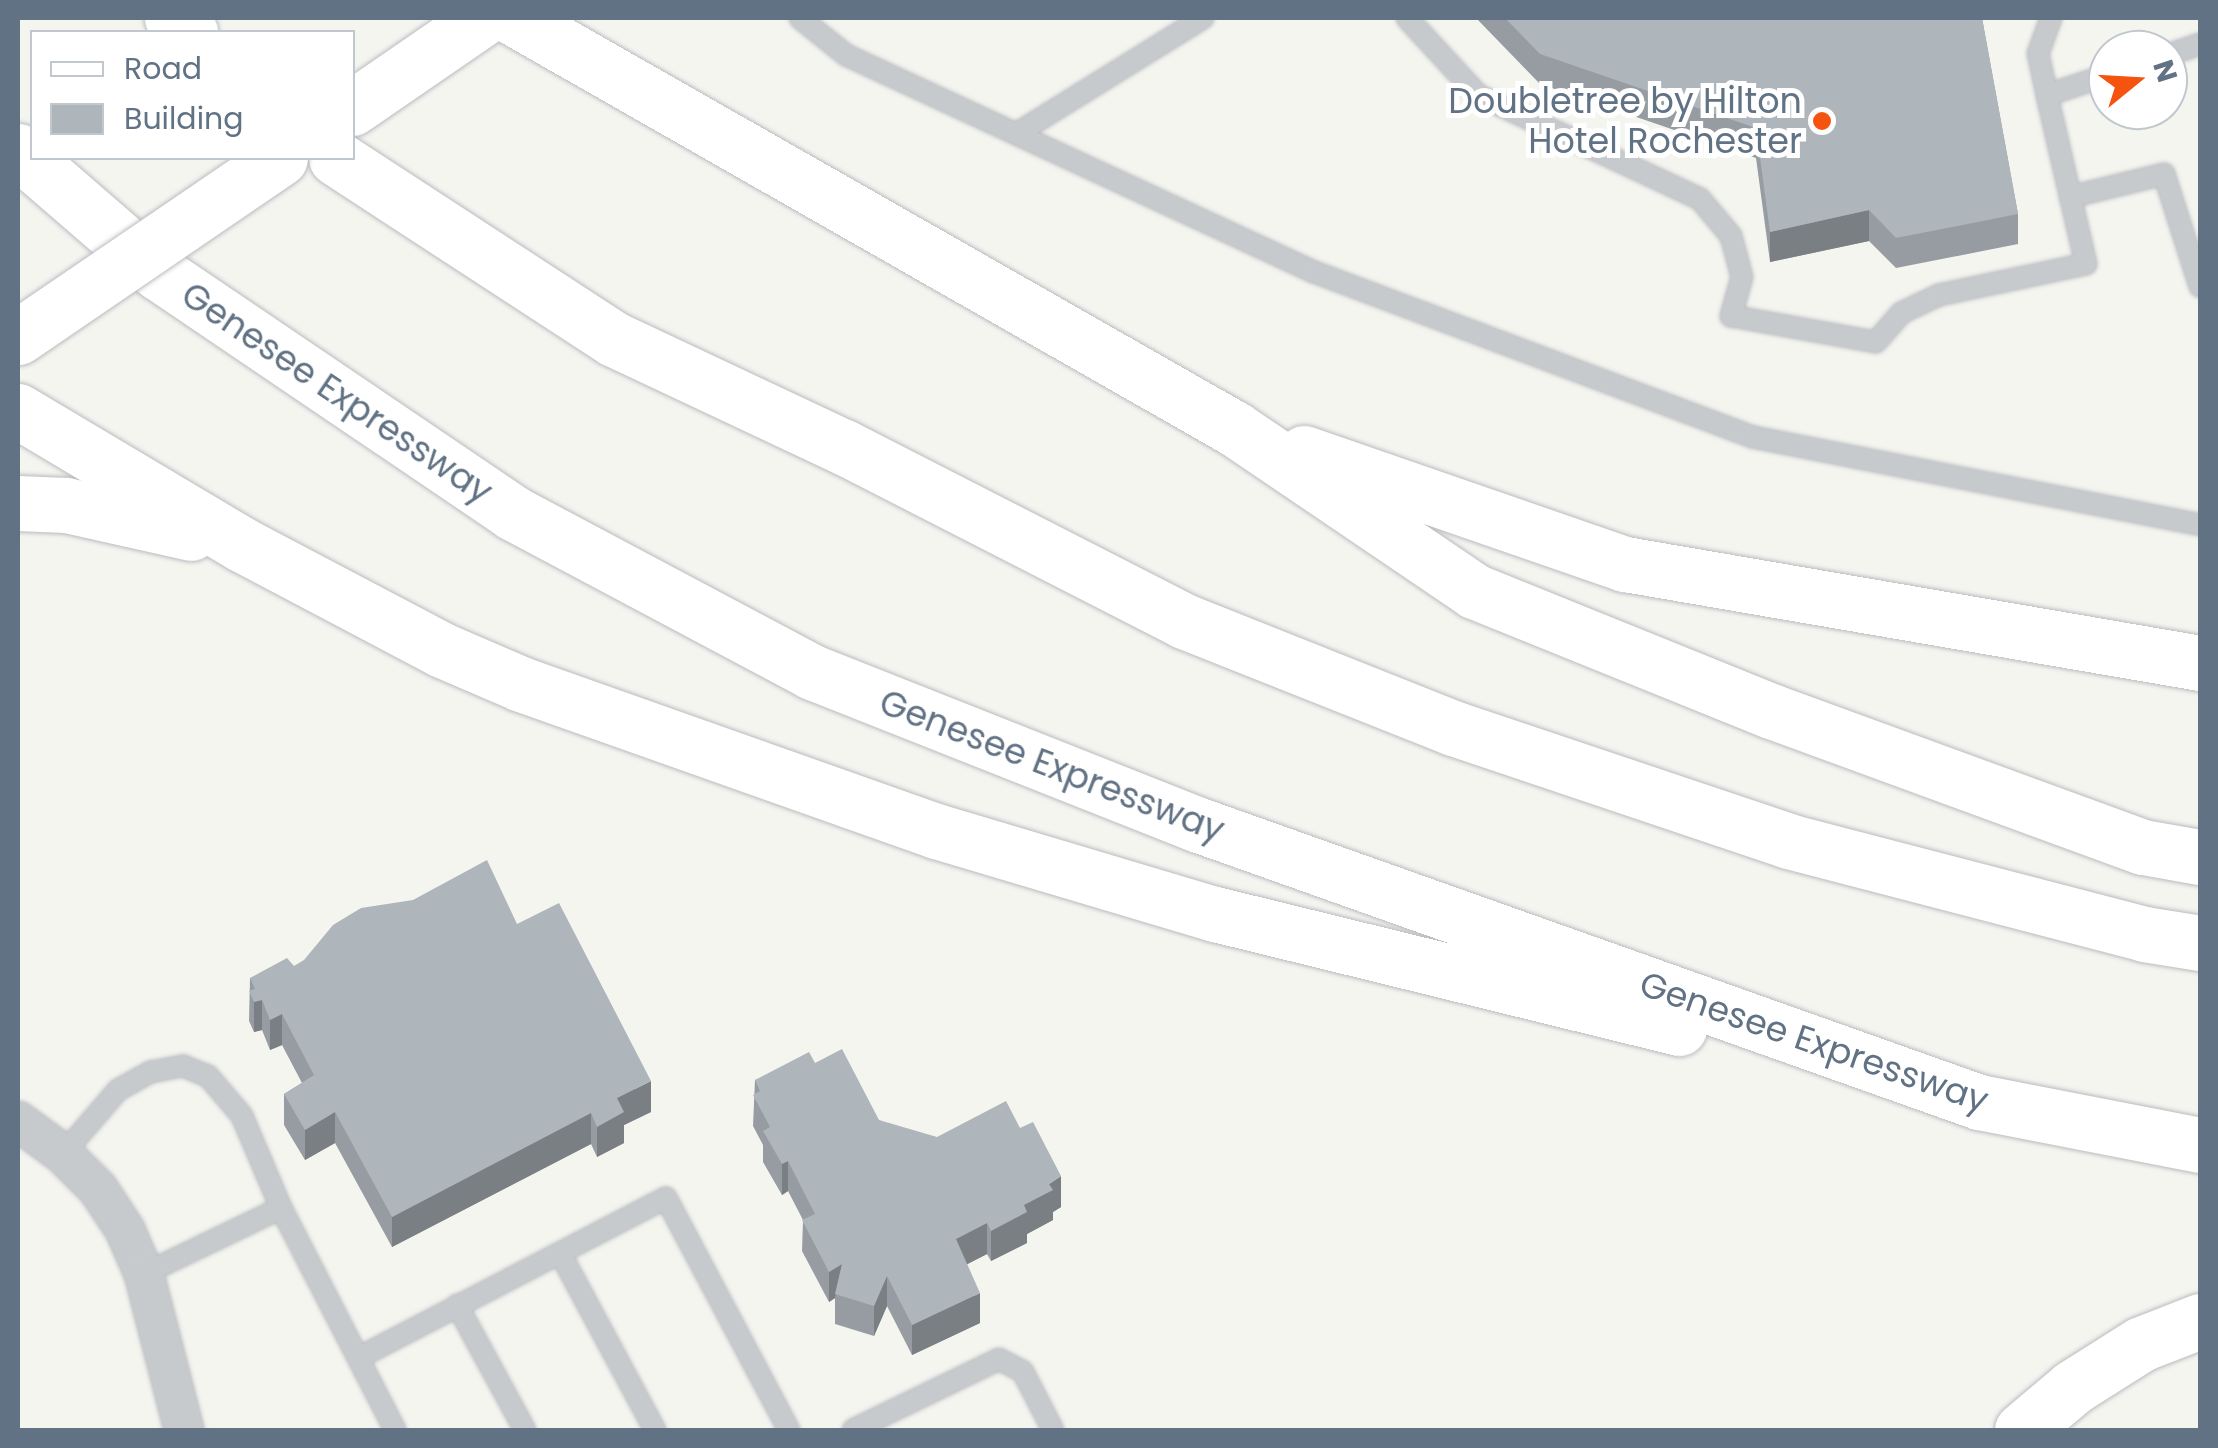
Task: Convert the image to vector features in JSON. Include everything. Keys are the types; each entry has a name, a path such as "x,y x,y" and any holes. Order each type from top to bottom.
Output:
{"main road":[{"path":"514,18 1235,429 1474,591 1771,712 2144,848 2200,857"},
{"path":"355,106 470,27"},
{"name":"Genesee Expressway","path":"18,151 158,273 513,513 812,672 1196,824 1979,1102 2200,1145"},
{"path":"18,337 277,160"},
{"path":"339,160 614,340 844,448 1184,621 1453,728 1788,841 2144,934 2200,944"},
{"path":"18,411 241,544 442,650 521,684 936,831 1215,914 1979,1102"},
{"path":"1235,429 1625,564 2200,663"},
{"path":"18,503 66,505 241,544"},
{"path":"2022,1430 2073,1387 2141,1344 2200,1321"}],"street":[{"path":"18,1122 63,1154 98,1189 125,1230 144,1274 184,1430"}],"lane":[{"path":"800,18 846,55 1314,272 1753,437 2200,525"},
{"path":"1016,134 1203,18"},
{"path":"1407,18 1478,95 1700,199 1730,236 1742,277 1730,316 1876,342 1901,313 1939,295 2086,264 2038,53 2051,18"},
{"path":"2047,95 2088,82"},
{"path":"2070,196 2164,174 2200,286"},
{"path":"63,1154 118,1090 151,1072 183,1066 208,1076 242,1116 281,1208 395,1430"},
{"path":"358,1358 666,1198 788,1430"},
{"path":"144,1274 281,1208"},
{"path":"560,1252 655,1430"},
{"path":"457,1306 525,1430"},
{"path":"852,1430 999,1359 1024,1372 1053,1430"}],"building":[{"name":"Doubletree by Hilton Hotel Rochester","path":"1505,18 1982,18 2018,214 1896,238 1869,210 1770,232 1756,128 1540,54"},
{"path":"487,860 517,924 559,903 651,1081 617,1098 624,1112 597,1127 591,1113 392,1217 335,1112 305,1130 284,1094 314,1075 282,1014 270,1020 262,1000 254,1002 249,991 255,989 250,978 287,958 294,966 304,960 333,925 361,908 413,900"},
{"path":"842,1049 879,1120 937,1137 1006,1101 1020,1128 1033,1122 1061,1176 1049,1184 1053,1190 1024,1205 1027,1212 991,1231 987,1223 956,1239 980,1293 912,1325 887,1276 874,1306 835,1294 842,1264 829,1272 802,1220 815,1214 788,1161 782,1164 763,1131 770,1127 753,1095 760,1091 755,1080 809,1052 815,1063"}],"place":[{"name":"Doubletree by Hilton Hotel Rochester","path":"1822,121"}]}
